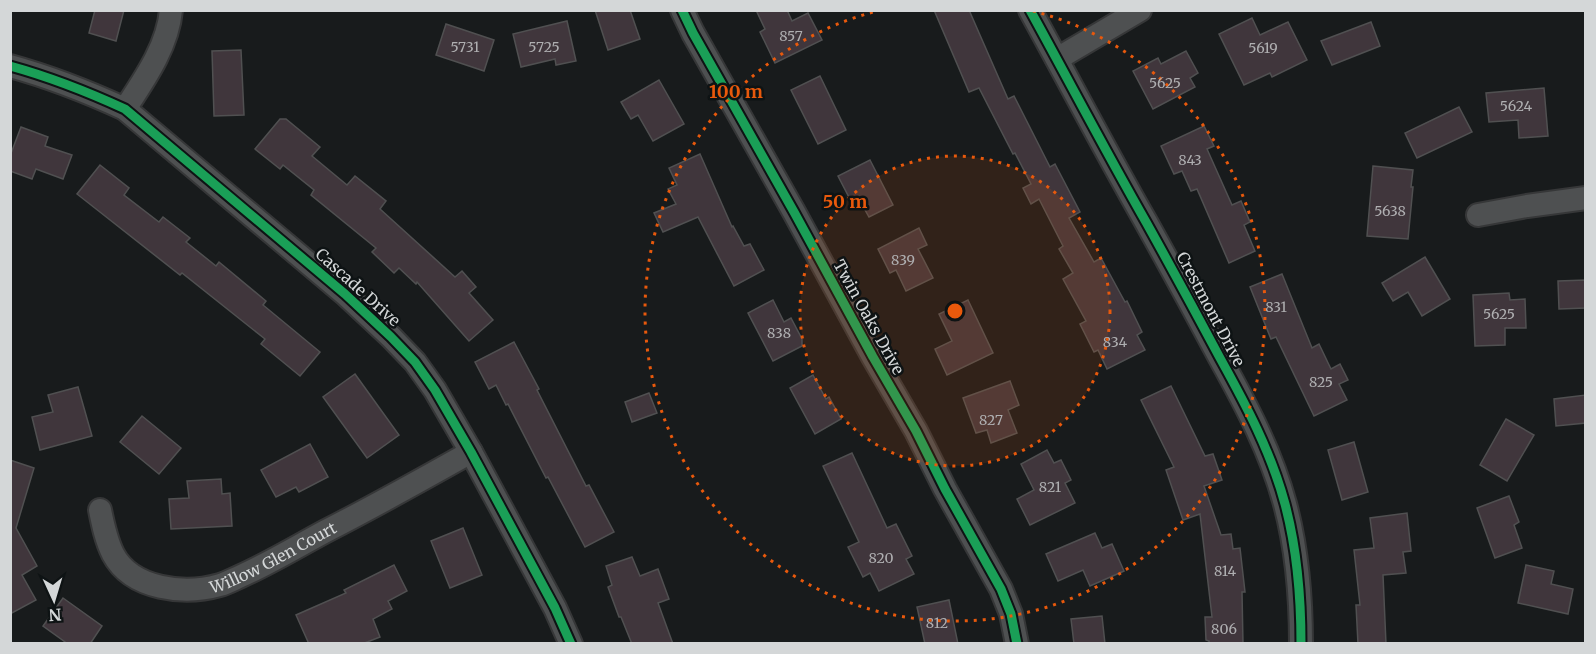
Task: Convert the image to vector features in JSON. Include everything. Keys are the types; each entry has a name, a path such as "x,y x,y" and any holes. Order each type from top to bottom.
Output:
{"street":[{"path":"125,109 147,75 161,47 171,17 171,10"},
{"name":"Twin Oaks Drive","path":"682,10 1001,589 1011,614 1017,644"},
{"name":"Crestmont Drive","path":"1030,10 1256,425 1273,463 1294,546 1300,591 1301,644"},
{"path":"1057,59 1140,10"},
{"name":"Cascade Drive","path":"10,66 93,94 125,109 345,294 392,337 415,362 435,390 555,608 571,644"},
{"path":"1478,215 1586,198"},
{"name":"Willow Glen Court","path":"100,510 105,533 114,555 123,567 152,585 201,589 221,585 267,564 471,452"}],"building":[{"path":"95,10 124,10 116,41 89,33"},
{"path":"595,10 630,10 640,39 608,50"},
{"path":"756,10 787,10 792,21 808,13 822,40 775,63 760,32 765,29"},
{"path":"934,10 969,10 1008,99 1014,96 1050,167 1055,164 1080,212 1069,218 1094,262 1101,258 1125,302 1127,301 1142,332 1137,335 1145,350 1107,369 1098,350 1094,352 1080,324 1086,321 1063,279 1073,273 1059,249 1063,246 1039,199 1031,204 1023,188 1031,184 979,88 969,92"},
{"path":"1252,18 1260,35 1288,22 1307,60 1272,77 1270,73 1244,85 1219,34"},
{"path":"567,21 576,61 556,65 555,59 521,67 513,34"},
{"path":"1371,22 1380,46 1332,65 1321,41"},
{"path":"446,24 494,40 484,71 436,55"},
{"path":"241,50 244,115 214,116 212,51"},
{"path":"1186,51 1198,73 1190,78 1195,87 1153,109 1133,71 1158,58 1161,64"},
{"path":"820,76 846,130 818,144 791,90"},
{"path":"659,80 684,124 653,141 638,115 631,119 621,102"},
{"path":"1544,88 1548,136 1519,138 1518,120 1489,122 1486,93"},
{"path":"1459,107 1472,132 1417,158 1405,133"},
{"path":"280,119 286,119 320,147 312,156 347,185 355,176 386,201 380,209 455,277 462,271 476,287 469,293 493,320 469,341 417,282 416,284 399,268 394,273 372,252 376,248 311,195 314,190 283,165 280,169 255,149"},
{"path":"1204,126 1214,146 1207,149 1232,205 1241,201 1250,222 1244,225 1255,251 1229,263 1197,189 1191,191 1182,171 1174,174 1161,146"},
{"path":"21,127 48,137 45,146 72,155 63,179 36,169 32,179 10,171 10,156"},
{"path":"700,154 732,227 744,246 750,244 764,270 734,286 698,217 663,232 654,213 676,204 668,189 677,185 669,168"},
{"path":"870,160 893,205 869,217 860,201 853,205 838,176"},
{"path":"100,165 129,188 124,195 159,222 163,217 190,238 186,242 216,266 219,262 266,301 263,305 320,352 300,376 261,344 265,339 77,194"},
{"path":"1373,166 1413,170 1408,239 1367,236"},
{"path":"919,228 927,245 918,249 933,278 906,291 896,270 890,273 878,249"},
{"path":"1425,257 1450,299 1422,316 1408,292 1393,301 1382,283"},
{"path":"1282,274 1312,348 1319,344 1331,369 1340,364 1348,380 1339,384 1347,400 1314,416 1276,337 1271,339 1250,287"},
{"path":"1586,280 1586,308 1559,309 1558,281"},
{"path":"1509,293 1510,300 1525,299 1526,328 1505,328 1505,345 1475,346 1473,295"},
{"path":"773,300 784,322 791,318 802,339 802,346 773,361 748,313"},
{"path":"968,300 993,353 947,375 935,349 952,341 939,314"},
{"path":"514,342 586,486 589,485 614,532 585,547 508,404 506,405 496,385 489,389 475,362"},
{"path":"355,374 399,435 367,458 323,397"},
{"path":"813,375 826,399 829,397 841,419 815,434 790,388"},
{"path":"1010,381 1019,405 1008,410 1017,433 991,443 987,430 976,433 963,398"},
{"path":"1171,386 1205,456 1213,454 1222,480 1204,486 1221,535 1231,534 1233,549 1240,548 1245,592 1242,592 1243,644 1209,644 1206,640 1205,617 1212,617 1200,514 1183,520 1166,470 1174,467 1141,400"},
{"path":"78,387 92,436 40,450 32,417 53,412 48,395"},
{"path":"649,393 657,413 632,422 625,402"},
{"path":"1586,395 1586,423 1556,426 1554,399"},
{"path":"142,416 181,448 159,474 120,442"},
{"path":"1506,419 1534,435 1507,481 1480,465"},
{"path":"1354,442 1368,492 1342,500 1328,450"},
{"path":"310,444 328,477 299,492 296,487 276,497 261,470"},
{"path":"1047,450 1054,463 1061,460 1071,480 1065,483 1075,503 1030,525 1017,499 1034,490 1021,464"},
{"path":"852,453 887,528 896,524 912,556 906,559 914,574 879,591 870,573 863,577 848,547 859,542 823,466"},
{"path":"10,460 34,468 16,528 37,566 22,575 36,600 10,614"},
{"path":"221,479 222,494 230,493 232,526 171,529 169,499 189,498 187,481"},
{"path":"1509,496 1519,522 1514,525 1522,548 1495,558 1477,508"},
{"path":"1407,513 1411,551 1403,552 1406,573 1383,575 1386,644 1358,644 1356,605 1360,605 1354,550 1374,548 1370,518"},
{"path":"463,528 482,575 450,588 431,541"},
{"path":"1095,533 1102,548 1112,544 1124,571 1090,586 1083,570 1058,581 1046,554"},
{"path":"632,557 640,576 658,569 669,599 658,603 673,644 632,644 621,617 619,617 608,587 612,585 606,566"},
{"path":"394,565 407,591 388,601 392,609 373,619 380,637 362,644 309,644 296,615 346,593 344,590"},
{"path":"1526,565 1554,571 1551,584 1573,589 1568,614 1518,603"},
{"path":"63,598 102,626 90,644 68,644 43,626"},
{"path":"949,600 958,644 925,644 917,607"},
{"path":"1102,616 1105,644 1074,644 1071,619"}],"cycle path":[{"path":"682,10 1001,589 1011,614 1017,644"},
{"path":"1030,10 1230,376 1265,447 1285,504 1293,538 1299,590 1301,644"},
{"path":"10,66 69,85 125,109 345,294 391,337 415,362 435,390 555,608 571,644"}]}
